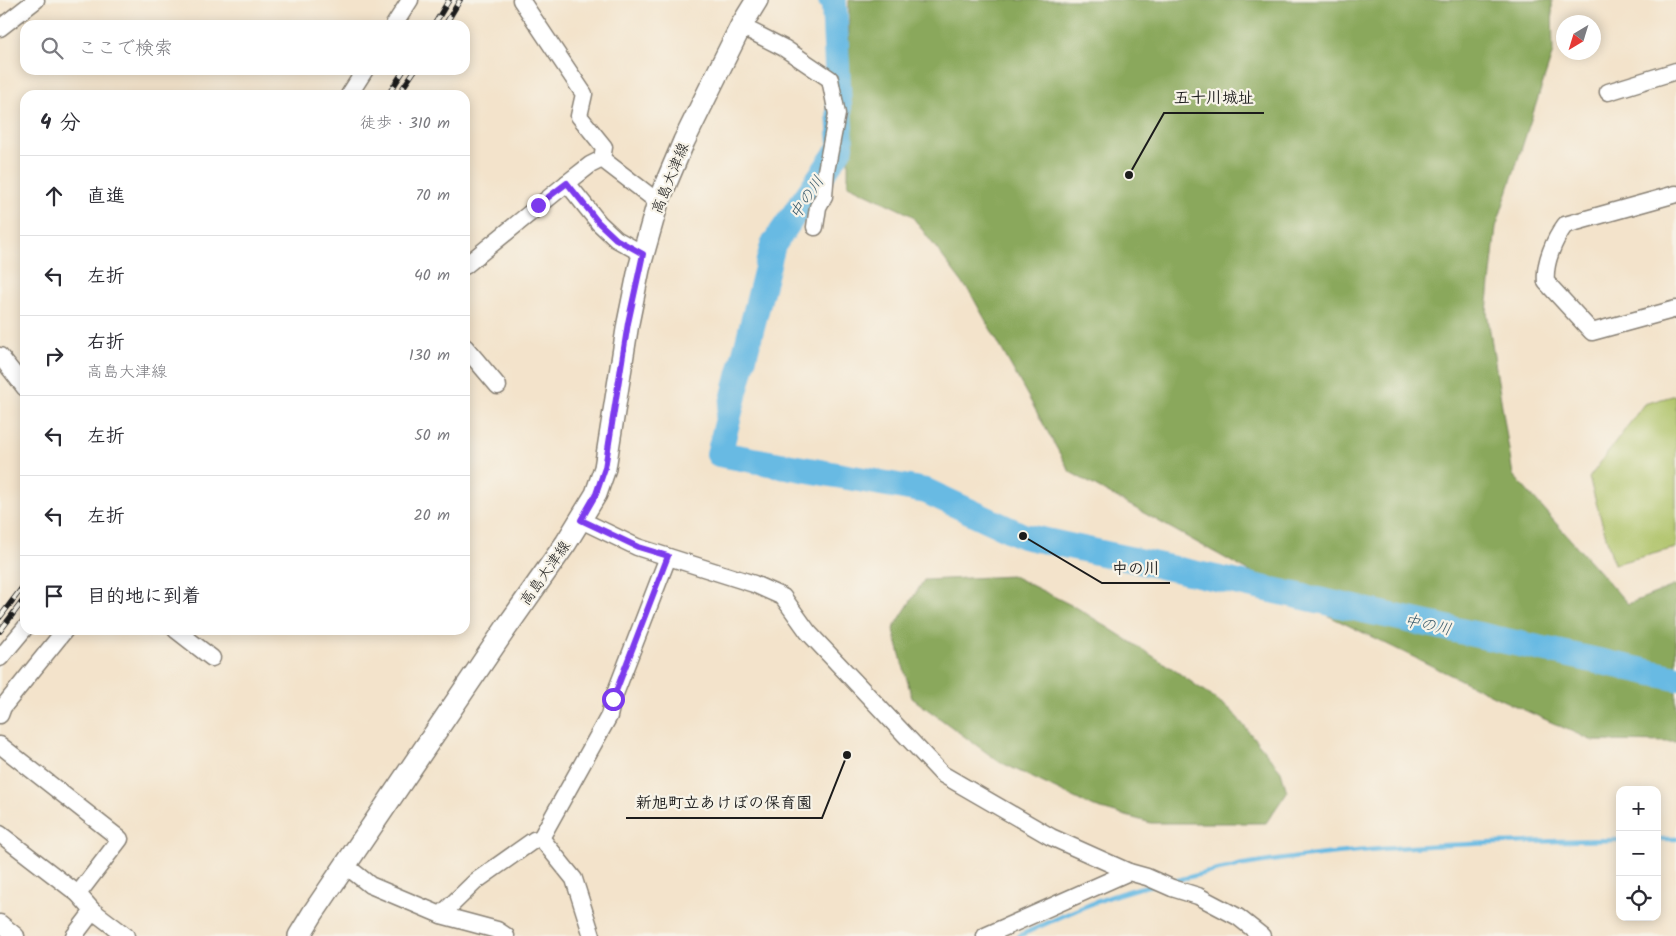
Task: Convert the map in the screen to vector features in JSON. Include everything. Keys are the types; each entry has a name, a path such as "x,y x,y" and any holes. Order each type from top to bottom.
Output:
{"main road":[{"name":"高島大津線","path":"299,936 345,865 581,520 596,494 605,468 628,323 643,254 658,202 688,132 741,26 757,0"}],"street":[{"path":"0,28 36,0"},
{"path":"397,20 410,0"},
{"path":"521,0 584,94 579,116 604,147 602,159"},
{"path":"741,26 784,48 830,79 837,114 826,171 824,196 818,207 815,227"},
{"path":"1608,92 1676,71"},
{"path":"352,90 362,75"},
{"path":"470,262 590,165 602,159"},
{"path":"602,159 658,202"},
{"path":"567,183 599,223 616,239 643,254"},
{"path":"1676,194 1565,225 1556,236 1545,273 1546,282 1592,332 1676,309"},
{"path":"470,352 498,386"},
{"path":"0,356 20,382"},
{"path":"581,520 638,547 754,584 783,597 808,632 942,774 1051,837 1129,872 1148,877 1172,888 1198,896 1238,917 1262,936"},
{"path":"442,916 476,881 534,840 541,838 609,716 613,699 668,556"},
{"path":"0,658 20,634"},
{"path":"0,715 3,707 61,635"},
{"path":"182,635 212,658"},
{"path":"0,745 120,839 78,894"},
{"path":"0,834 78,894 93,911 126,936"},
{"path":"541,838 574,879 592,936"},
{"path":"345,865 370,884 442,916 497,930 506,936"},
{"path":"984,936 1097,888 1129,872"},
{"path":"74,936 93,911"},
{"path":"0,923 16,936"}],"green space":[{"path":"849,0 1552,0 1553,52 1496,227 1487,312 1513,475 1628,604 1676,585 1676,742 1593,741 1500,699 1331,617 1070,472 971,294 911,215 848,185"},
{"path":"1676,395 1676,548 1614,564 1589,478 1644,404"},
{"path":"1013,576 1079,609 1173,669 1231,710 1281,771 1287,792 1266,823 1151,823 1091,806 998,761 912,698 893,629 924,580"}],"waterway":[{"name":"中の川","path":"831,0 834,4 841,147 773,245 719,454 926,491 1023,536 1676,678"},
{"path":"1661,839 1676,839"},
{"path":"1169,882 1244,865 1337,853 1431,846 1616,840"},
{"path":"1019,936 1101,900 1152,885"}],"railway":[{"path":"437,20 449,0"},
{"path":"448,20 460,0"},
{"path":"391,90 401,75"},
{"path":"401,90 412,75"},
{"path":"0,617 20,591"},
{"path":"0,631 20,605"}],"place":[{"name":"五十川城址","path":"1129,175"},
{"name":"中の川","path":"1023,536"},
{"name":"新旭町立あけぼの保育園","path":"847,755"}],"route":[{"path":"538,205 567,183 599,223 616,239 643,254 628,323 605,468 596,494 581,520 638,547 668,556 613,699"}]}
